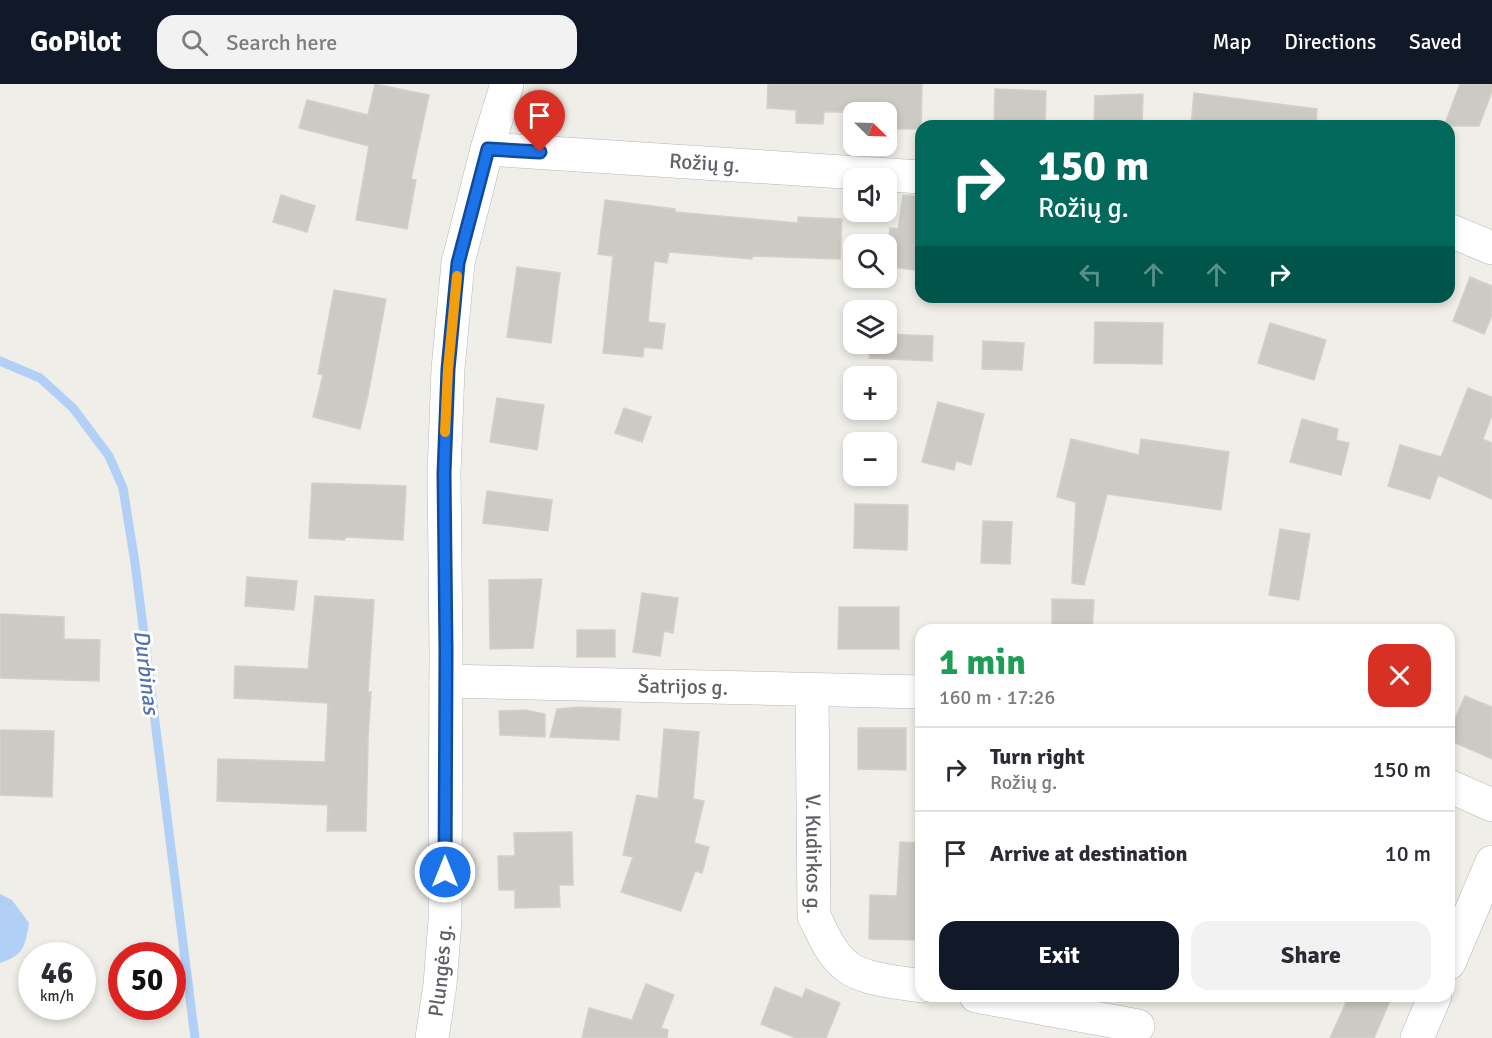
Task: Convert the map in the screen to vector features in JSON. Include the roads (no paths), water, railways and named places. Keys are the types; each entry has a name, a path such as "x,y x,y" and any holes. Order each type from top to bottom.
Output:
{"street":[{"name":"Plungės g.","path":"432,1038 440,985 445,920 444,473 448,369 458,263 507,84"},
{"name":"Rožių g.","path":"488,149 915,177"},
{"path":"1455,233 1492,248"},
{"name":"Šatrijos g.","path":"446,681 915,692"},
{"name":"V. Kudirkos g.","path":"812,690 814,916 827,941 844,965 861,975 915,985"},
{"path":"1455,789 1492,805"},
{"path":"1455,949 1492,862"},
{"path":"1008,1002 1138,1026"},
{"path":"1417,1038 1432,1002"}],"water":[{"path":"0,894 12,900 29,923 25,942 18,942 18,954 0,963"}],"waterway":[{"name":"Durbinas","path":"0,361 40,378 73,408 109,456 123,488 135,563 195,1038"}]}
